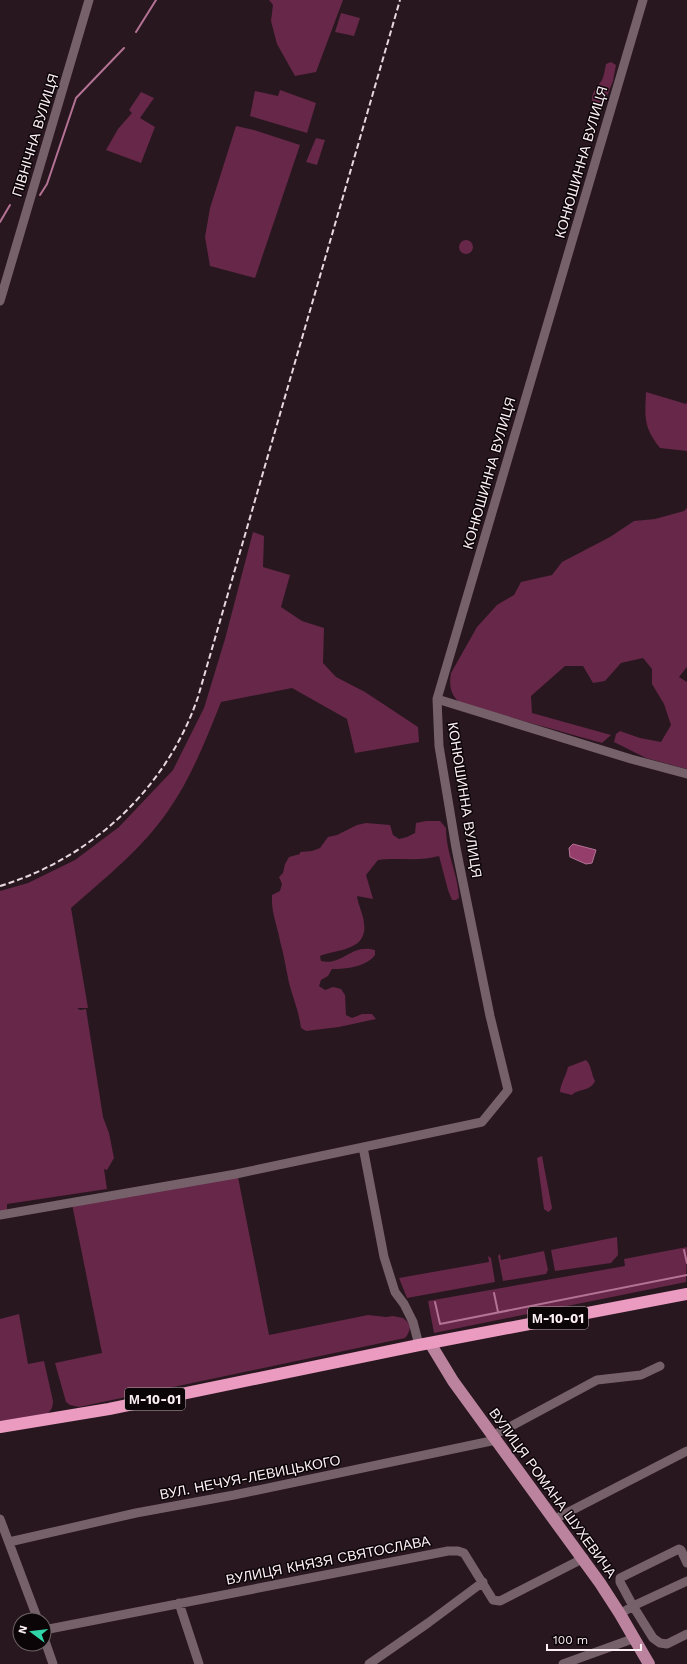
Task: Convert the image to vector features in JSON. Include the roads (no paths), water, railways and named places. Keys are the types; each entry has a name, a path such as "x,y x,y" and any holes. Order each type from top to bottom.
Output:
{"highway":[{"name":"М-10-01","path":"0,1427 117,1407 424,1344 687,1294"}],"main road":[{"name":"ВУЛИЦЯ РОМАНА ШУХЕВИЧА","path":"424,1344 584,1558 635,1638 649,1664"}],"street":[{"name":"ПІВНІЧНА ВУЛИЦЯ","path":"0,301 89,0"},
{"name":"КОНЮШИННА ВУЛИЦЯ","path":"363,1147 482,1122 508,1090 490,1016 456,848 439,746 437,699 644,0"},
{"path":"437,699 625,757 687,774"},
{"path":"0,1215 236,1174 363,1147 384,1257 395,1292 404,1304 424,1344"},
{"name":"ВУЛ. НЕЧУЯ-ЛЕВИЦЬКОГО","path":"9,1542 136,1513 234,1495 495,1438 597,1380 641,1375 660,1366"},
{"path":"555,1520 687,1451"},
{"path":"0,1519 35,1612"},
{"path":"687,1563 681,1550 679,1549 620,1578 620,1582 633,1606 653,1638 660,1643 667,1644 687,1634"},
{"name":"ВУЛИЦЯ КНЯЗЯ СВЯТОСЛАВА","path":"52,1628 448,1551 458,1551 464,1553 493,1600 500,1601 584,1558"},
{"path":"620,1614 633,1606 687,1581"},
{"path":"369,1664 483,1582"},
{"path":"179,1603 199,1664"},
{"path":"563,1664 635,1638"},
{"path":"49,1652 53,1664"}],"waterway":[{"path":"136,32 156,0"},
{"path":"40,195 47,184 76,98 124,48"},
{"path":"0,222 10,205"},
{"path":"684,1250 687,1263"},
{"path":"435,1302 440,1324 687,1275"},
{"path":"494,1293 498,1312"}],"railway":[{"path":"0,886 34,874 95,838 122,815 146,789 167,761 184,730 198,697 400,0"}]}
